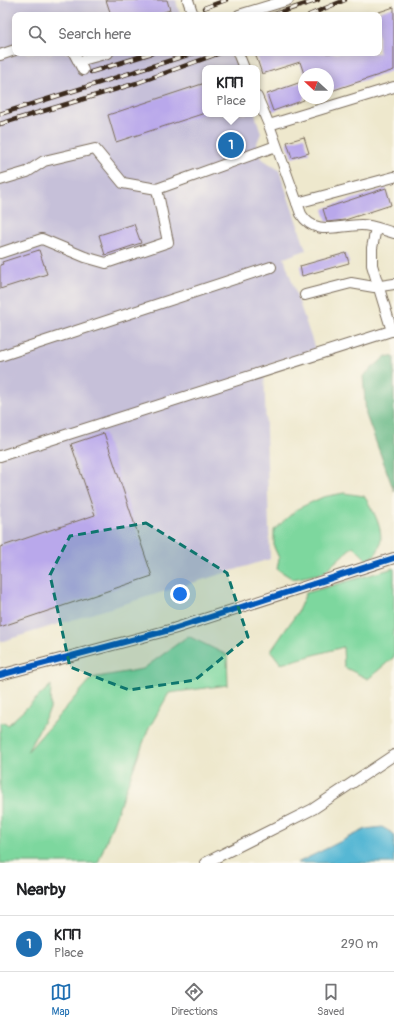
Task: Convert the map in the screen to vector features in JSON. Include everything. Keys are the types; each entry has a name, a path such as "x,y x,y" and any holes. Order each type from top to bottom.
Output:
{"street":[{"path":"188,0 192,12"},
{"path":"249,12 288,0"},
{"path":"0,55 12,51"},
{"path":"76,56 83,70"},
{"path":"86,59 97,56"},
{"path":"269,125 394,87"},
{"path":"260,104 297,203 304,219 308,223 321,228 362,225 394,233"},
{"path":"0,180 27,172 44,161 94,149 123,183 157,188 276,146"},
{"path":"297,203 394,177"},
{"path":"0,253 42,239 85,257 106,263 168,242 157,188"},
{"path":"0,456 393,331 373,272 373,238 376,228"},
{"path":"0,356 271,267"},
{"path":"305,295 351,284 379,287 394,284"},
{"path":"0,675 173,629 394,558"},
{"path":"205,863 313,809 394,755"}],"highlighted area":[{"path":"146,523 227,573 248,637 195,680 129,690 70,667 50,575 70,536"}],"shaded area":[{"path":"0,0 176,0 179,12 12,12 12,56 232,56 238,65 202,65 202,117 256,117 261,133 257,143 261,158 279,170 306,250 284,258 315,349 264,367 270,559 0,642"}],"green space":[{"path":"386,356 394,357 394,491 366,415 363,376"},
{"path":"344,493 364,496 375,515 381,538 377,552 367,560 353,546 323,573 293,579 277,569 279,558 274,547 274,530 297,509 323,497"},
{"path":"394,568 394,657 368,679 344,667 343,647 281,664 271,651 297,613 306,593"},
{"path":"188,636 227,655 228,685 169,693 148,730 98,863 0,863 0,722 8,725 51,685 50,709 27,752 92,678 143,669"}],"water":[{"path":"382,827 394,834 394,863 297,863 366,829"}],"building":[{"path":"106,0 167,0 170,10 164,12 110,12"},
{"path":"394,7 394,70 334,90 334,68 302,68 300,62 262,74 256,56 382,56 382,12 379,12"},
{"path":"298,83 298,102 273,111 267,94"},
{"path":"202,84 202,114 116,142 108,115"},
{"path":"304,137 309,153 292,158 287,142"},
{"path":"235,139 238,148 228,151 225,142"},
{"path":"386,188 391,205 345,220 327,222 323,209"},
{"path":"134,224 141,243 105,255 99,235"},
{"path":"39,250 47,274 0,289 0,265 3,264 2,262"},
{"path":"346,253 349,263 302,276 300,266"},
{"path":"104,433 152,576 0,627 0,547 95,515 71,444"}],"railway":[{"path":"204,8 226,0"},
{"path":"281,12 318,0"},
{"path":"316,12 345,0"},
{"path":"91,72 142,56"},
{"path":"0,114 184,56"},
{"path":"0,124 137,83 212,56"}],"cycle path":[{"path":"0,675 173,629 394,558"}],"place":[{"name":"КПП","path":"231,145"}]}
